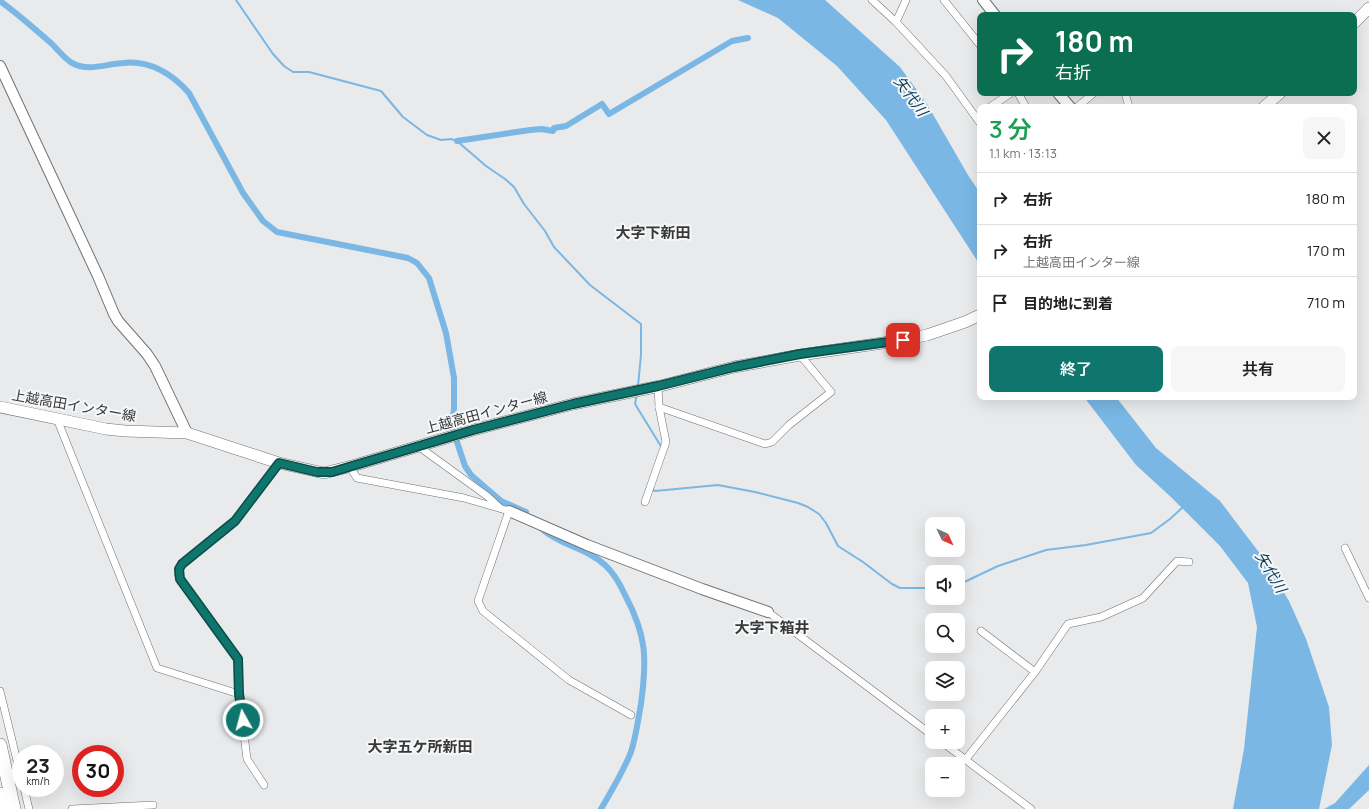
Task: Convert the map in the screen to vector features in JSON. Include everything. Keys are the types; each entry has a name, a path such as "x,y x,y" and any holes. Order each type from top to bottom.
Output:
{"highway":[{"path":"0,745 14,809"},
{"path":"0,794 4,809"}],"main road":[{"path":"1357,20 1369,8"},
{"path":"1267,104 1277,96"},
{"name":"上越高田インター線","path":"0,407 125,432 187,433 279,463 324,472 352,466 418,446 573,404 658,386 734,367 800,354 903,340 927,335 977,316"}],"street":[{"path":"872,0 896,22 946,76 977,114"},
{"path":"896,22 906,0"},
{"path":"944,0 977,41"},
{"path":"983,0 993,12"},
{"path":"0,66 98,276 114,314 155,366 187,433"},
{"path":"994,104 1006,96"},
{"path":"1061,96 1067,104"},
{"path":"1081,104 1090,96"},
{"path":"660,406 765,444 772,442 789,425 831,392 800,354"},
{"path":"645,502 666,442 658,386"},
{"path":"57,419 157,668 239,694"},
{"path":"418,446 504,509"},
{"path":"264,785 247,759 239,694 238,659 180,579 178,574 182,564 235,521 279,463"},
{"path":"352,466 356,478 464,498 504,509 587,545 702,589 768,612 925,730"},
{"path":"504,509 478,601 483,611 569,680 631,715"},
{"path":"1345,548 1369,598"},
{"path":"966,759 1035,672 1068,624 1101,618 1143,598 1177,561 1189,562"},
{"path":"981,631 1035,672"},
{"path":"0,692 13,745"},
{"path":"952,749 1031,809"},
{"path":"26,797 29,809"},
{"path":"72,809 153,805"}],"water":[{"name":"矢代川","path":"738,0 825,0 900,67 927,104 977,188 977,260 886,120 837,66 778,18"},
{"name":"矢代川","path":"1086,400 1118,400 1156,448 1220,501 1261,555 1289,601 1306,639 1329,707 1332,745 1319,809 1233,809 1244,749 1257,627 1248,583 1220,546 1172,498 1136,465"},
{"path":"1369,765 1369,790 1349,809 1324,809 1335,803"}],"waterway":[{"path":"236,0 273,54 284,66 293,72 309,72 381,91 403,117 427,135 441,140 451,139 457,141 486,166 514,187 524,204 545,231 554,247 590,285 641,324 641,355 638,386"},
{"path":"0,1 33,27 67,59 78,66 97,67 133,63 151,66 168,74 189,93 243,193 263,221 277,232 408,258 417,263 429,278 446,333 454,378 454,409 452,422 454,432"},
{"path":"457,141 530,130 542,129 553,131 554,128 566,126 602,104 609,114 732,41 748,38"},
{"path":"637,394 635,404 662,448"},
{"path":"457,442 465,466 471,475 501,501 526,512"},
{"path":"651,489 655,491 718,485 755,492 798,503 819,514 826,523 838,546 863,562 892,584 900,588 925,588"},
{"path":"965,582 998,566 1046,550 1086,545 1151,533 1183,507"},
{"path":"542,529 549,535 598,559 608,568 623,591 638,623 644,648 644,674 641,704 631,752 601,809"}],"district":[{"name":"大字下新田","path":"653,232"},
{"name":"大字下箱井","path":"772,627"},
{"name":"大字五ケ所新田","path":"420,746"}],"route":[{"path":"243,720 239,694 238,659 180,579 178,574 182,564 235,521 279,463 317,472 332,472 473,430 573,404 658,386 734,367 800,354 903,340"}]}
